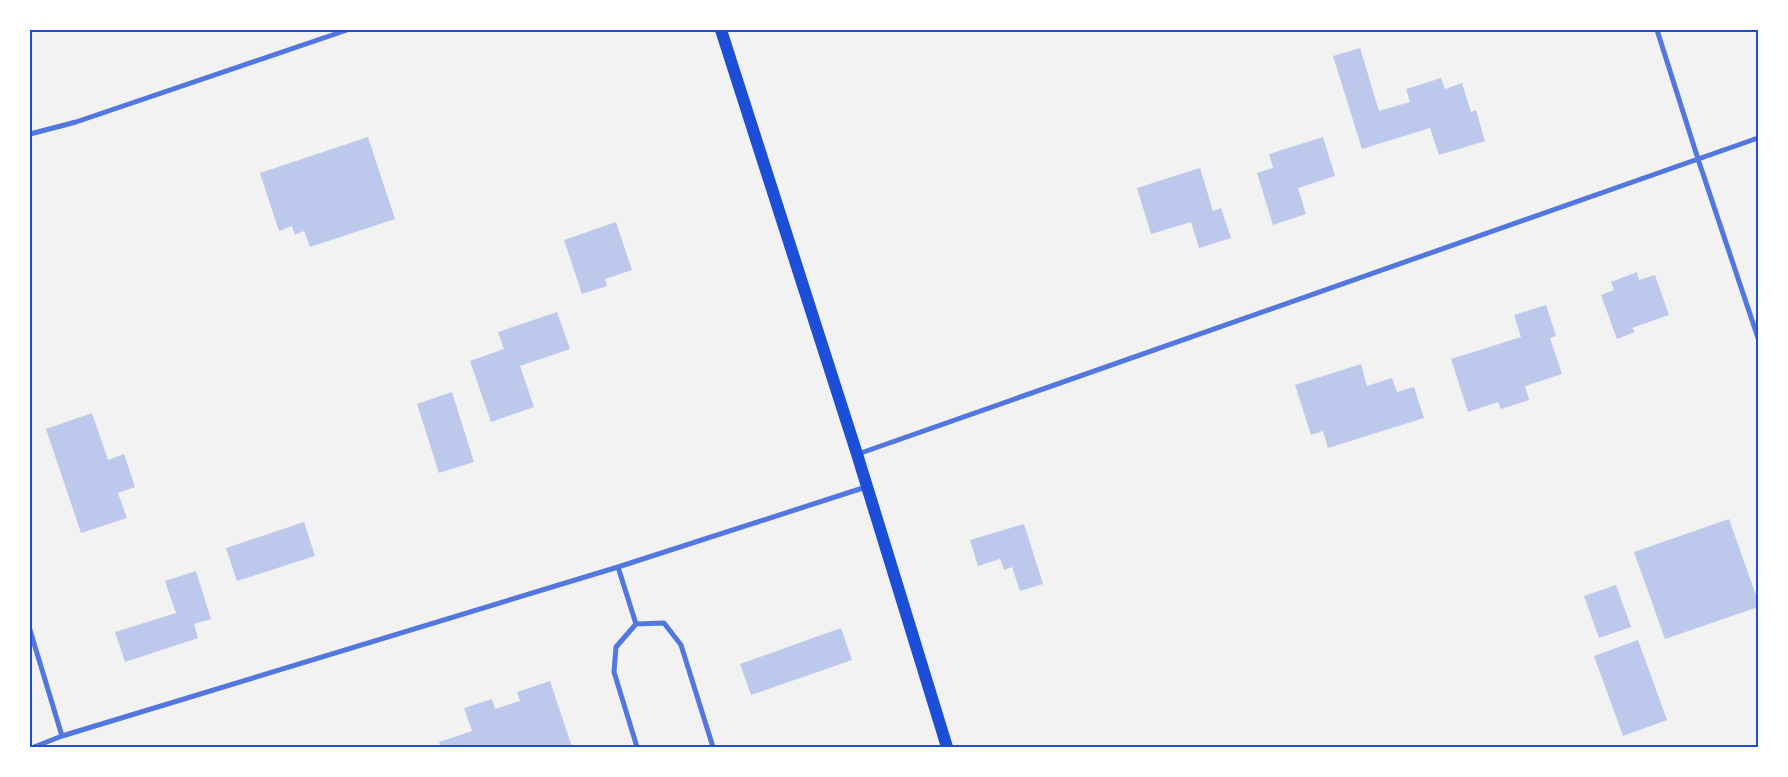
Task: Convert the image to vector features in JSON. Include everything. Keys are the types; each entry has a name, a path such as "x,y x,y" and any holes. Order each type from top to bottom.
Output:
{"main road":[{"path":"722,30 857,454 947,747"}],"street":[{"path":"30,134 76,122 347,30"},
{"path":"1657,30 1758,338"},
{"path":"857,454 1758,138"},
{"path":"34,747 62,736 618,567 867,486"},
{"path":"618,567 636,624"},
{"path":"637,747 614,672 616,647 636,624 664,623 681,645 714,747"},
{"path":"30,630 62,736"}],"building":[{"path":"1360,48 1379,111 1410,102 1406,89 1441,78 1445,89 1462,83 1471,112 1476,110 1485,141 1439,155 1430,128 1362,149 1333,56"},
{"path":"368,137 395,219 310,247 304,231 295,235 292,226 279,231 260,173"},
{"path":"1323,137 1335,176 1298,188 1306,214 1273,225 1257,173 1273,168 1269,154"},
{"path":"1200,168 1213,211 1221,208 1231,238 1199,248 1191,222 1151,234 1137,188"},
{"path":"616,222 632,270 605,279 607,286 582,294 564,240"},
{"path":"1637,272 1639,280 1655,275 1669,315 1632,328 1635,332 1617,339 1601,295 1614,290 1611,282"},
{"path":"1546,305 1556,336 1550,338 1562,374 1525,386 1529,400 1501,409 1498,402 1468,412 1451,359 1521,337 1514,315"},
{"path":"557,312 570,349 520,366 534,407 491,422 470,361 504,349 498,332"},
{"path":"1361,364 1367,386 1392,378 1397,392 1414,387 1424,418 1328,448 1323,431 1311,435 1295,385"},
{"path":"452,392 474,462 439,473 417,404"},
{"path":"92,413 108,460 124,454 135,487 118,493 127,518 81,533 46,429"},
{"path":"1729,519 1758,601 1758,607 1665,639 1634,552"},
{"path":"304,522 315,556 237,581 226,548"},
{"path":"1024,524 1043,584 1020,591 1012,567 1004,570 1000,559 978,566 970,540"},
{"path":"196,571 211,619 194,624 198,638 125,662 115,632 176,613 165,581"},
{"path":"1616,585 1631,627 1599,638 1584,596"},
{"path":"841,628 852,660 751,695 740,664"},
{"path":"1638,640 1667,720 1623,736 1594,656"},
{"path":"550,681 572,747 441,747 439,742 472,731 464,708 492,699 495,709 520,701 517,692"}]}
